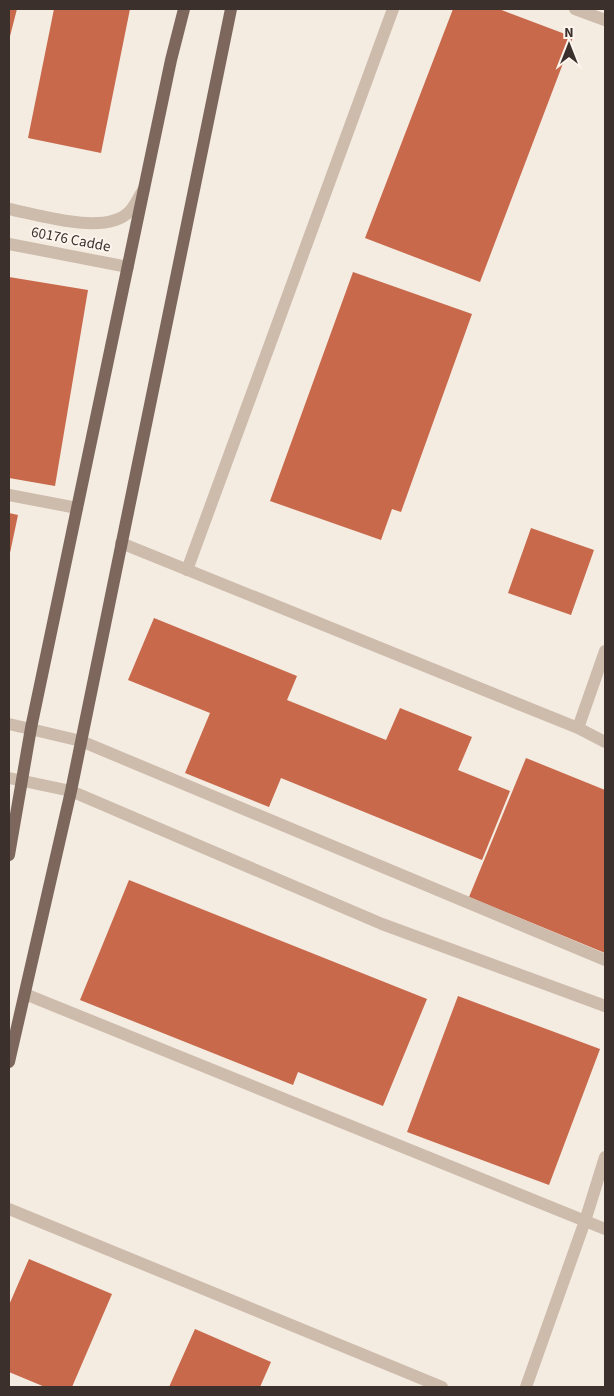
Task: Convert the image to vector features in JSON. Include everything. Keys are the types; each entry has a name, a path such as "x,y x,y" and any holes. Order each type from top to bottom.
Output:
{"main road":[{"path":"9,855 31,728 184,9"},
{"path":"9,1062 71,790 231,9"}],"street":[{"path":"187,570 392,9"},
{"path":"575,9 605,20"},
{"path":"9,209 78,223 111,222 129,212 145,186"},
{"name":"60176 Cadde","path":"9,244 128,267"},
{"path":"9,495 77,508"},
{"path":"121,543 578,728 605,742"},
{"path":"578,728 605,651"},
{"path":"9,724 81,741 605,960"},
{"path":"9,778 71,790 382,924 605,1006"},
{"path":"24,994 605,1229"},
{"path":"526,1387 585,1221 605,1157"},
{"path":"9,1209 442,1387"}],"building":[{"path":"9,9 17,9 9,40"},
{"path":"54,9 130,9 101,153 28,138"},
{"path":"453,9 499,9 573,37 480,282 365,238"},
{"path":"353,272 472,314 401,512 392,509 381,540 270,501"},
{"path":"9,277 88,290 55,486 9,478"},
{"path":"9,513 18,515 10,553 9,553"},
{"path":"531,528 594,550 571,615 508,593"},
{"path":"154,618 297,676 287,700 386,740 400,708 472,737 458,770 510,791 482,860 281,778 269,807 185,773 210,713 128,680"},
{"path":"526,758 605,790 605,953 469,897"},
{"path":"129,880 427,999 383,1106 298,1072 293,1085 80,1000"},
{"path":"458,996 600,1049 549,1185 407,1132"},
{"path":"29,1259 112,1294 72,1387 45,1387 9,1372 9,1305"},
{"path":"195,1329 271,1362 260,1387 169,1387"}]}
